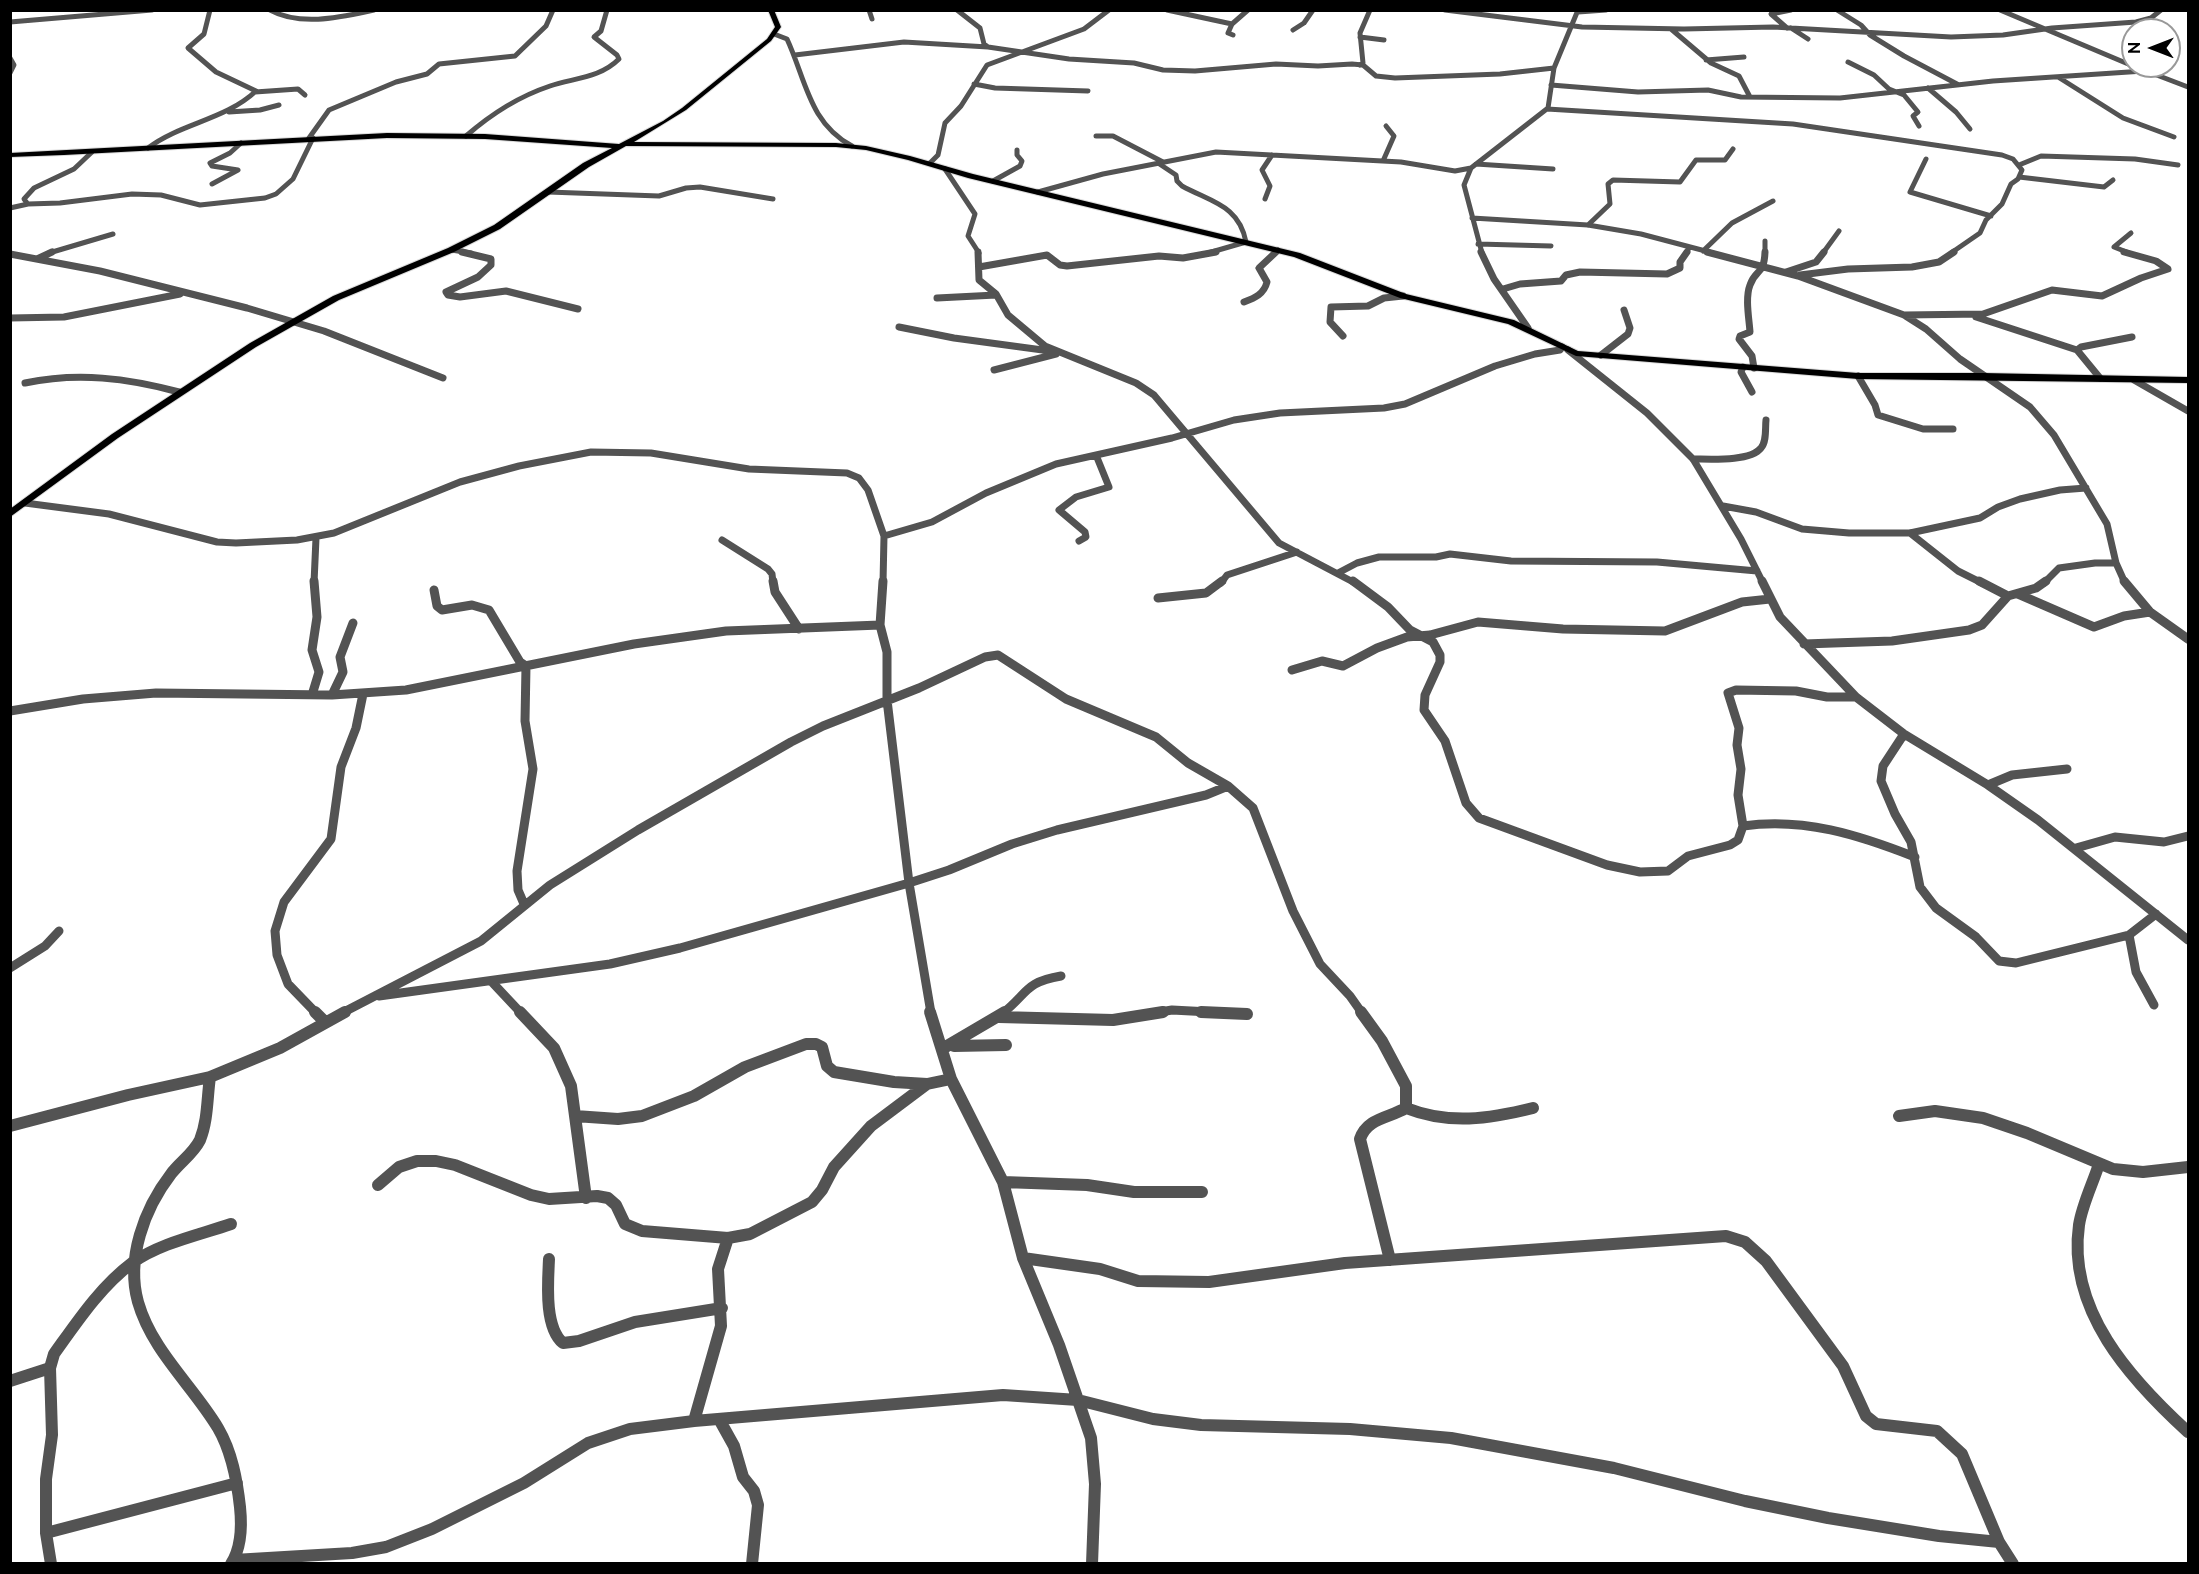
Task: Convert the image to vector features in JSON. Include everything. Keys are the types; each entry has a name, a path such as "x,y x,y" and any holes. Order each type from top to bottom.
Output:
{"main road":[{"path":"10,514 179,392 291,322 351,292 451,250 516,216 586,165 684,109 774,34 778,27 771,11"},
{"path":"10,155 311,138 466,136 622,145 852,146 930,163 945,169 1278,250 1320,262 1403,296 1528,328 1565,348 1601,355 1858,376 1983,376 2188,381"}],"street":[{"path":"10,22 152,10"},
{"path":"210,10 204,34 188,48 216,72 254,88 255,92"},
{"path":"270,10 289,17 318,18 374,10"},
{"path":"10,208 27,203 46,204 153,194 195,205 271,197 286,188 300,170 311,138 329,110 396,82 427,74 439,64 515,56 546,26 553,10"},
{"path":"466,136 503,109 543,88 596,73 617,63 619,59 617,56 594,37 601,31 607,10"},
{"path":"771,11 779,10"},
{"path":"869,10 872,19"},
{"path":"957,10 981,28 985,39 984,44 988,47"},
{"path":"930,163 938,155 945,123 961,106 989,64 1084,29 1109,10"},
{"path":"1167,10 1232,24"},
{"path":"1233,35 1228,33 1232,24 1248,10"},
{"path":"1293,30 1304,23 1313,10"},
{"path":"1360,65 1363,63 1360,37 1370,10"},
{"path":"1445,10 1573,26 1671,29 1789,28 1975,37 2136,22 2151,18 2162,10"},
{"path":"1547,109 1554,68 1578,11 1606,10"},
{"path":"1791,10 1771,14 1808,39"},
{"path":"1837,10 1904,56 1959,84"},
{"path":"2000,10 2121,61"},
{"path":"318,18 321,11"},
{"path":"1671,29 1688,41 1706,60 1738,76 1746,86 1750,97"},
{"path":"774,34 787,39 816,114 838,139 852,146"},
{"path":"1360,37 1384,40"},
{"path":"795,55 904,42 988,47 1069,59 1134,63 1163,70 1195,71 1276,63 1318,66 1360,65 1371,74 1395,78 1500,74 1554,68"},
{"path":"1706,60 1744,57"},
{"path":"10,58 14,65 10,73"},
{"path":"1848,62 1874,75 1894,91 1904,94 1918,112 1913,116 1919,126"},
{"path":"1551,85 1638,92 1708,90 1750,97 1840,98 1959,84 2121,73"},
{"path":"2058,77 2123,118 2174,137"},
{"path":"2163,78 2188,87"},
{"path":"974,84 1005,89 1088,92"},
{"path":"1928,88 1956,112 1970,129"},
{"path":"229,112 255,92 298,89 305,95"},
{"path":"147,148 161,137 229,112 260,110 279,105"},
{"path":"1528,328 1494,279 1478,244 1464,185 1474,166 1547,109 1804,126 2002,155 2013,159 2022,170 2019,177 2010,184 2002,204 1975,238 1932,264 1838,270 1798,276"},
{"path":"1383,161 1394,136 1386,126"},
{"path":"979,267 1047,255 1060,265 1066,266 1159,256 1183,258 1220,251 1246,242 1245,231 1234,213 1182,186 1173,173 1160,163 1113,136 1096,136"},
{"path":"213,184 238,170 212,166 210,163 230,153 241,142"},
{"path":"1588,225 1610,204 1608,184 1613,180 1680,182 1696,160 1725,160 1733,149"},
{"path":"993,181 1020,165 1022,160 1017,155 1017,150"},
{"path":"27,203 24,199 32,188 74,169 92,152"},
{"path":"1038,192 1076,180 1216,152 1383,161 1455,171 1474,166 1553,169"},
{"path":"1265,199 1270,186 1263,170 1272,155"},
{"path":"2019,165 2041,156 2135,159 2178,165"},
{"path":"1926,159 1910,192 1991,216"},
{"path":"945,169 975,214 968,236 979,253 979,280 996,294 1008,315 1056,352"},
{"path":"2019,177 2104,187 2113,180"},
{"path":"548,192 659,196 692,186 773,199"},
{"path":"1703,251 1732,223 1773,201"},
{"path":"1472,218 1588,225 1641,234 1786,272 1904,315 1926,329 1983,376 2030,407 2040,418 2107,524 2116,563 2123,580 2150,612 2188,639"},
{"path":"1786,272 1816,262 1839,231"},
{"path":"1904,315 1983,314 2052,290 2102,296 2150,274 2168,269 2156,261 2115,249 2114,247 2131,233"},
{"path":"37,259 53,251 113,234"},
{"path":"1754,368 1752,356 1739,339 1740,336 1750,332 1748,292 1750,283 1764,266 1765,241"},
{"path":"1478,244 1551,246"},
{"path":"1503,289 1527,283 1561,281 1566,275 1580,272 1667,274 1680,268 1680,262 1689,248"},
{"path":"451,250 485,256 491,260 491,265 478,277 446,292 448,295 460,297 506,291 578,309"},
{"path":"1244,302 1256,297 1266,288 1267,282 1259,268 1278,250"},
{"path":"10,254 100,271 247,308 324,331 443,378"},
{"path":"10,318 64,317 181,293"},
{"path":"937,298 996,294"},
{"path":"1342,336 1329,319 1331,307 1368,306 1384,298 1403,296"},
{"path":"1601,355 1628,334 1630,328 1624,310"},
{"path":"1968,315 2077,350 2100,378"},
{"path":"899,327 954,338 1056,352 1146,389 1154,395 1274,537 1338,573 1388,607 1410,630 1433,642 1440,655 1440,662 1425,695 1424,710 1445,741 1466,803 1479,818 1607,865 1640,872 1668,872 1688,856 1730,845 1738,840 1742,821 1738,795 1741,768 1737,745 1739,728 1728,693 1736,690 1796,692 1836,698 1856,697"},
{"path":"2077,350 2081,347 2132,337"},
{"path":"884,536 932,522 986,493 1036,472 1096,455 1186,434 1213,424 1269,414 1384,408 1405,404 1495,366 1565,348 1647,413 1693,459 1723,506 1780,617 1856,697 1904,734 1988,785 2076,848 2188,940"},
{"path":"994,370 1056,352"},
{"path":"1743,367 1741,372 1752,392"},
{"path":"25,383 50,377 85,375 152,385 179,392"},
{"path":"1858,376 1875,405 1878,415 1923,429 1953,429"},
{"path":"2134,380 2188,411"},
{"path":"1693,459 1751,455 1760,450 1764,443 1766,420"},
{"path":"25,503 109,514 217,542 256,542 316,538 334,533 460,482 591,452 683,457 749,469 847,473 860,478 868,490 884,536 883,602 880,625 887,651 887,700 909,883 930,1011 951,1079 1003,1182 1023,1258 1059,1345 1091,1438 1095,1484 1092,1563"},
{"path":"1079,541 1086,537 1085,532 1059,510 1076,497 1109,488 1096,455"},
{"path":"1723,506 1748,510 1802,529 1849,533 1910,533 1980,518 1998,507 2020,499 2060,490 2086,488"},
{"path":"1910,533 1958,571 2094,627 2124,616 2150,612"},
{"path":"312,695 319,672 312,650 317,617 314,586 316,538"},
{"path":"722,540 768,569 772,574 775,592 799,629"},
{"path":"1158,598 1206,593 1221,583 1227,575 1297,552"},
{"path":"1338,573 1357,563 1380,556 1436,557 1447,554 1511,561 1657,562 1757,571"},
{"path":"1804,644 1892,640 1969,630 1982,625 2012,595 2036,588 2051,578 2059,568 2116,563"},
{"path":"434,590 437,606 442,610 472,604 489,610 520,662 526,666"},
{"path":"1292,670 1322,661 1343,666 1377,648 1407,637 1423,636 1470,624 1489,622 1563,629 1657,632 1742,602 1770,599"},
{"path":"332,695 343,672 340,657 353,623"},
{"path":"10,711 83,699 156,693 332,695 406,690 634,644 726,631 880,625"},
{"path":"2176,631 2188,632"},
{"path":"10,1126 128,1095 210,1077 280,1048 371,997 448,960 481,941 550,885 628,836 790,742 823,726 919,688 985,657 998,655 1066,699 1156,737 1188,764 1228,786 1253,808 1293,911 1320,964 1350,996 1382,1041 1406,1086 1406,1108"},
{"path":"524,904 518,890 517,871 532,769 525,721 526,666"},
{"path":"326,1022 288,984 277,955 275,931 284,902 331,839 341,767 356,728 363,694"},
{"path":"1904,734 1883,766 1881,781 1895,814 1911,842 1920,887 1926,897 1945,916 1976,937 1999,961 2016,963 2129,935 2156,914"},
{"path":"1988,785 2012,775 2067,769"},
{"path":"371,997 610,964 680,948 909,883 949,870 1012,844 1057,830 1145,811 1206,795 1228,786"},
{"path":"1742,821 1840,831 1915,857"},
{"path":"2076,848 2115,837 2164,842 2188,836"},
{"path":"1893,848 1911,842"},
{"path":"10,969 45,945 59,931"},
{"path":"2129,935 2131,961 2140,983 2154,1005"},
{"path":"954,1046 966,1033 999,1017 1031,983 1041,978 1061,976"},
{"path":"491,981 554,1048 571,1086 585,1198"},
{"path":"999,1017 1021,1020 1113,1020 1133,1019 1172,1010 1247,1014"},
{"path":"575,1116 618,1119 642,1116 694,1095 745,1067 806,1044 816,1044 822,1047 827,1066 834,1072 927,1084 951,1079"},
{"path":"942,1049 954,1046 1006,1046"},
{"path":"210,1077 200,1139 156,1197 136,1249 134,1262 137,1299 145,1320 166,1361 219,1430 237,1483 240,1545 233,1562 352,1553 386,1547 432,1529 524,1483 580,1448 606,1436 630,1430 694,1421 1003,1395 1078,1400 1153,1419 1201,1425 1350,1429 1451,1438 1614,1468 1745,1502 1828,1518 1939,1536 1999,1542"},
{"path":"378,1185 399,1167 419,1162 452,1163 523,1194 549,1200 602,1196 609,1198 615,1204 621,1221 629,1228 728,1238 750,1234 812,1202 834,1167 871,1126 927,1084"},
{"path":"1406,1108 1428,1116 1467,1121 1492,1118 1533,1108"},
{"path":"1390,1260 1360,1138 1361,1132 1370,1123 1406,1108"},
{"path":"1899,1116 1935,1111 1983,1118 2027,1133 2112,1169 2132,1172 2188,1167"},
{"path":"2098,1164 2079,1224 2078,1259 2083,1291 2096,1320 2124,1366 2152,1399 2188,1432"},
{"path":"1003,1182 1087,1185 1134,1192 1202,1192"},
{"path":"51,1563 46,1533 46,1479 52,1435 50,1368 54,1354 71,1329 110,1282 134,1262 169,1245 231,1224"},
{"path":"1023,1258 1100,1269 1138,1281 1209,1282 1345,1263 1737,1237 1766,1261 1824,1338 1843,1366 1866,1416 1876,1424 1937,1431 1962,1454 1999,1542 2013,1563"},
{"path":"694,1421 721,1326 722,1308 718,1269 728,1238"},
{"path":"549,1259 547,1299 557,1338 563,1343 579,1341 635,1322 722,1308"},
{"path":"10,1382 50,1368"},
{"path":"719,1419 734,1446 742,1477 754,1491 758,1504 752,1563"},
{"path":"46,1533 237,1483"}]}
